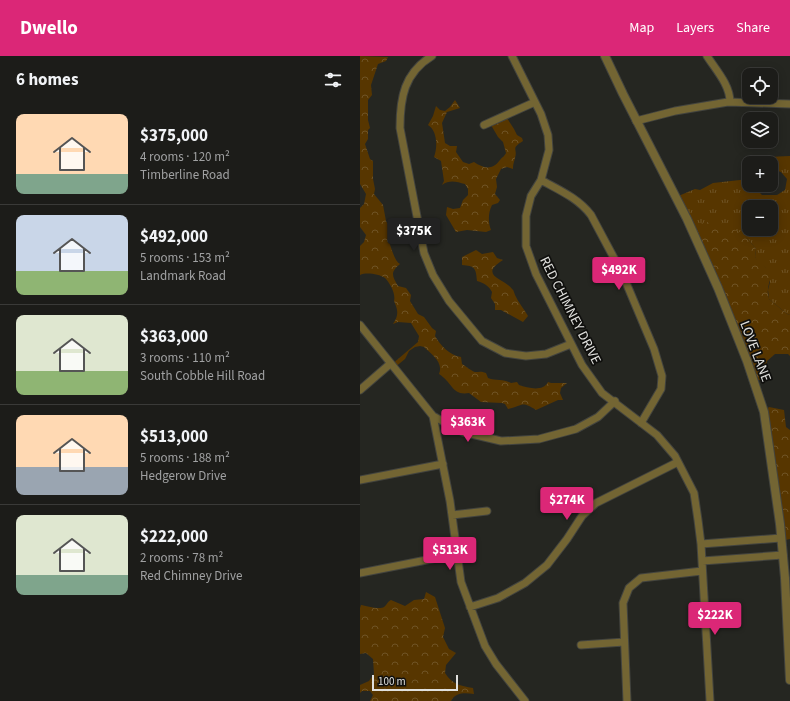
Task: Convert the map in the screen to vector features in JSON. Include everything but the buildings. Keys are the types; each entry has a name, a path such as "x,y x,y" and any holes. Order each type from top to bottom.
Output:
{"street":[{"path":"432,56 422,62 412,74 403,92 400,108 400,128 424,253 433,275 449,301 482,341 505,353 526,356 546,354 571,344"},
{"name":"RED CHIMNEY DRIVE","path":"512,56 541,114 548,135 549,150 540,180 531,196 526,216 526,246 536,274 582,365 602,393 657,435 675,456 694,493 701,544 710,701"},
{"name":"LOVE LANE","path":"605,56 636,121 688,219 718,288 747,361 764,412 779,513 783,555 790,680"},
{"path":"707,56 725,82 730,95 730,102"},
{"path":"484,125 534,102"},
{"path":"636,121 675,111 730,102 790,104"},
{"path":"540,180 571,196 585,207 591,215 622,273 654,349 662,376 661,389 641,423"},
{"path":"360,325 433,416 463,432 500,440 540,438 576,429 598,417 614,401"},
{"path":"360,390 390,364"},
{"path":"433,416 452,515 461,582 485,646 521,700"},
{"path":"470,607 498,598 525,583 547,565 582,516 596,503 678,462"},
{"path":"360,480 443,464"},
{"path":"452,515 487,511"},
{"path":"701,544 781,538"},
{"path":"360,573 457,554"},
{"path":"702,561 783,555"},
{"path":"627,701 623,603 629,588 641,578 702,571"},
{"path":"581,645 624,642"}],"green space":[{"path":"360,56 388,57 386,61 378,64 371,85 372,95 368,100 368,120 370,128 368,130 368,139 365,144 370,159 373,161 374,194 383,205 386,221 392,231 388,239 394,257 400,264 393,272 394,279 398,286 406,288 411,295 410,301 418,314 424,317 436,331 435,336 443,347 449,352 461,357 462,364 475,372 486,373 488,378 511,383 517,382 519,385 531,388 543,387 548,382 567,383 561,388 560,393 563,400 558,400 536,410 525,404 508,409 505,404 502,403 481,402 469,393 459,393 456,391 439,374 440,366 436,359 424,347 420,346 409,351 405,359 394,368 391,365 418,342 419,336 411,323 398,322 393,324 397,315 397,310 391,286 385,278 372,274 360,275 360,246 364,242 366,235 360,227 360,208 364,204 366,194 360,184"},
{"path":"455,100 460,108 447,112 442,123 445,143 450,146 457,146 456,152 463,162 469,164 474,162 484,167 491,167 494,166 506,153 503,142 498,137 491,125 505,115 517,135 522,138 523,141 515,149 516,155 513,169 507,167 501,169 496,179 497,187 495,194 500,200 498,203 492,205 489,218 491,230 486,232 467,230 456,232 446,215 447,207 453,209 460,208 463,200 468,195 468,189 465,184 456,182 448,182 442,185 444,181 441,161 434,157 436,139 431,127 428,125 436,106 440,110 445,111"},
{"path":"790,156 790,315 769,299 768,290 770,282 766,268 758,262 755,257 756,249 746,236 778,236 778,200 742,200 742,234 694,225 676,197 695,189 700,190 713,183 742,180 742,192 759,192 762,195 777,195 785,190 787,179 781,172 778,171 778,157"},
{"path":"713,221 742,233 742,236 746,236 756,249 755,257 770,274 768,291 769,299 790,315 790,356 788,354 775,354 767,361 764,379 753,381 694,225"},
{"path":"476,250 482,254 493,252 497,258 503,260 496,265 493,270 493,274 513,290 528,316 523,322 501,310 495,310 495,304 491,298 491,290 486,285 477,281 474,268 462,265 462,257"},
{"path":"769,407 784,410 786,427 790,430 790,539 781,541 764,412"},
{"path":"426,592 435,597 445,628 443,637 449,649 456,653 446,665 445,673 450,680 457,684 473,688 474,694 464,693 455,696 451,701 370,701 373,695 370,691 362,691 360,693 360,685 369,681 374,674 373,659 366,653 360,654 361,605 373,608 382,608 391,600 405,606 414,600 424,599"}]}
